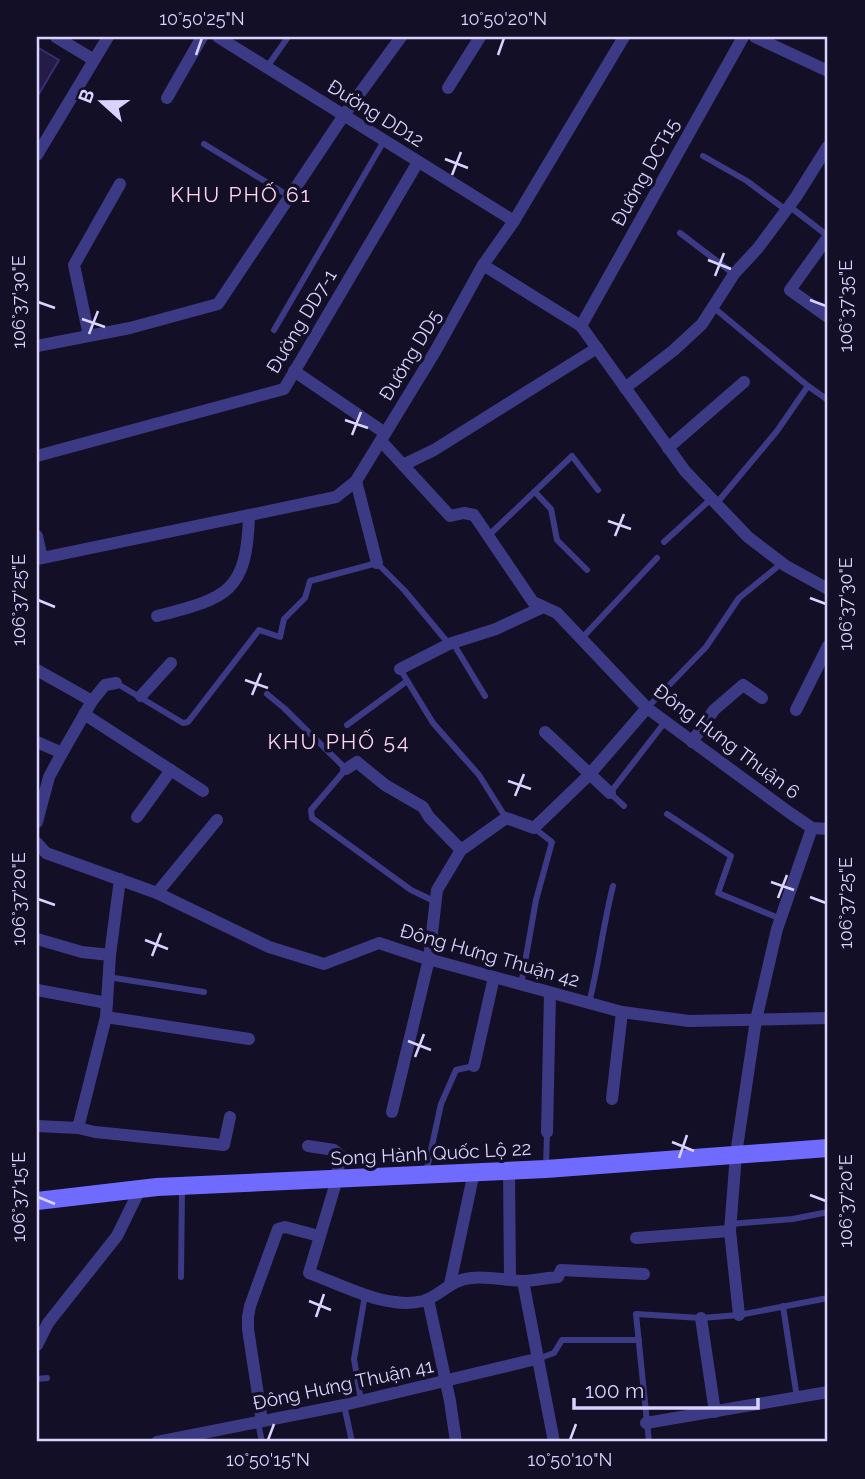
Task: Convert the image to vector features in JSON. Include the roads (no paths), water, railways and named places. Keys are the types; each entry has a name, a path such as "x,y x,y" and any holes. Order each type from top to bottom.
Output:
{"street":[{"path":"57,37 94,60"},
{"path":"37,155 108,37"},
{"path":"167,98 202,37"},
{"name":"Đường DD12","path":"218,37 514,222"},
{"path":"37,346 131,328 218,304 344,115 401,37"},
{"path":"448,88 480,37"},
{"name":"Đường DD5","path":"39,558 336,497 356,481 624,37"},
{"name":"Đường DCT15","path":"581,326 743,37"},
{"path":"755,37 828,71"},
{"path":"625,388 702,324 734,274 788,208 828,146"},
{"name":"Đường DD7-1","path":"37,456 284,389 418,162"},
{"path":"89,336 74,265 120,184"},
{"path":"828,237 790,290 828,317"},
{"path":"484,265 581,326 685,471 713,502 748,537 782,563 828,589"},
{"path":"403,466 434,450 597,348"},
{"name":"Đông Hưng Thuận 6","path":"294,371 383,437 403,466 450,516 464,513 474,515 530,599 541,608 557,613 647,708 812,828"},
{"path":"668,448 744,382"},
{"path":"356,481 377,564"},
{"path":"157,616 200,605 232,587 249,542 249,515"},
{"path":"37,536 39,558"},
{"path":"400,669 451,644 496,629 541,608"},
{"path":"796,710 828,646"},
{"path":"141,695 171,663"},
{"path":"37,670 93,701"},
{"path":"37,822 49,777 84,714 105,685 116,683"},
{"path":"692,742 714,710 743,685 762,698"},
{"path":"392,1112 429,959 437,890 461,850 506,818 534,828 589,775 647,708"},
{"path":"84,714 203,791"},
{"path":"545,732 610,793"},
{"path":"37,742 62,753"},
{"path":"346,769 356,762 385,785 421,806 461,850"},
{"path":"137,817 171,771"},
{"path":"157,893 217,820"},
{"path":"739,1314 730,1228 736,1154 756,1020 780,919 812,828 828,829"},
{"name":"Đông Hưng Thuận 42","path":"37,843 46,853 157,893 269,947 324,964 379,943 622,1012 689,1021 828,1018"},
{"path":"78,1128 106,1017 110,955 120,879"},
{"path":"37,939 82,952 110,955"},
{"path":"474,1066 494,977"},
{"path":"37,990 107,1003"},
{"path":"547,1132 550,993"},
{"path":"612,1099 622,1012"},
{"path":"106,1017 249,1039"},
{"path":"37,1126 78,1128 223,1145 230,1117"},
{"path":"308,1146 340,1155 337,1179 309,1273 384,1300 400,1302 428,1299 450,1284 470,1278 558,1278 561,1270 644,1274"},
{"name":"Song Hành Quốc Lộ 22","path":"37,1202 182,1186 546,1169 828,1148"},
{"path":"509,1171 516,1280 554,1442"},
{"path":"450,1284 474,1172"},
{"path":"37,1345 42,1321 117,1236 140,1189"},
{"path":"260,1422 248,1329 250,1306 278,1229 285,1227 319,1236"},
{"path":"636,1238 730,1228"},
{"path":"428,1299 456,1442"},
{"path":"701,1318 715,1412"},
{"name":"Đông Hưng Thuận 41","path":"164,1441 344,1405 536,1359"},
{"path":"646,1423 828,1392"}],"lane":[{"path":"266,68 288,37"},
{"path":"274,330 384,141"},
{"path":"204,144 289,196"},
{"path":"703,156 747,181 828,237"},
{"path":"680,233 734,274"},
{"path":"713,307 828,400"},
{"path":"664,542 713,502 777,431 808,386"},
{"path":"489,535 572,456 598,490"},
{"path":"535,492 551,509 557,540 587,570"},
{"path":"582,638 657,558"},
{"path":"647,708 706,647 739,598 782,563"},
{"path":"116,683 141,695 183,723 188,722 259,630 280,637 284,619 305,598 310,581 377,564 405,591 451,644 485,696"},
{"path":"400,669 433,723 479,775 506,818"},
{"path":"348,725 407,681"},
{"path":"267,694 346,769 311,810 312,817 411,890 436,902"},
{"path":"624,806 610,793 665,722"},
{"path":"667,814 731,856 718,892 780,919"},
{"path":"521,985 536,900 552,842 534,828"},
{"path":"589,1003 613,886"},
{"path":"108,977 204,992"},
{"path":"425,1175 441,1104 456,1070 474,1066"},
{"path":"546,1169 547,1132"},
{"path":"181,1277 182,1186"},
{"path":"730,1228 828,1213"},
{"path":"361,1401 354,1359 365,1293"},
{"path":"649,1442 636,1314 701,1318 828,1298"},
{"path":"783,1306 797,1399"},
{"path":"536,1359 554,1353 562,1340 639,1340"},
{"path":"37,1379 47,1378"},
{"path":"344,1405 352,1442"},
{"path":"260,1422 262,1442"}],"district":[{"name":"KHU PHỐ 61","path":"241,194"},
{"name":"KHU PHỐ 54","path":"339,741"}]}
